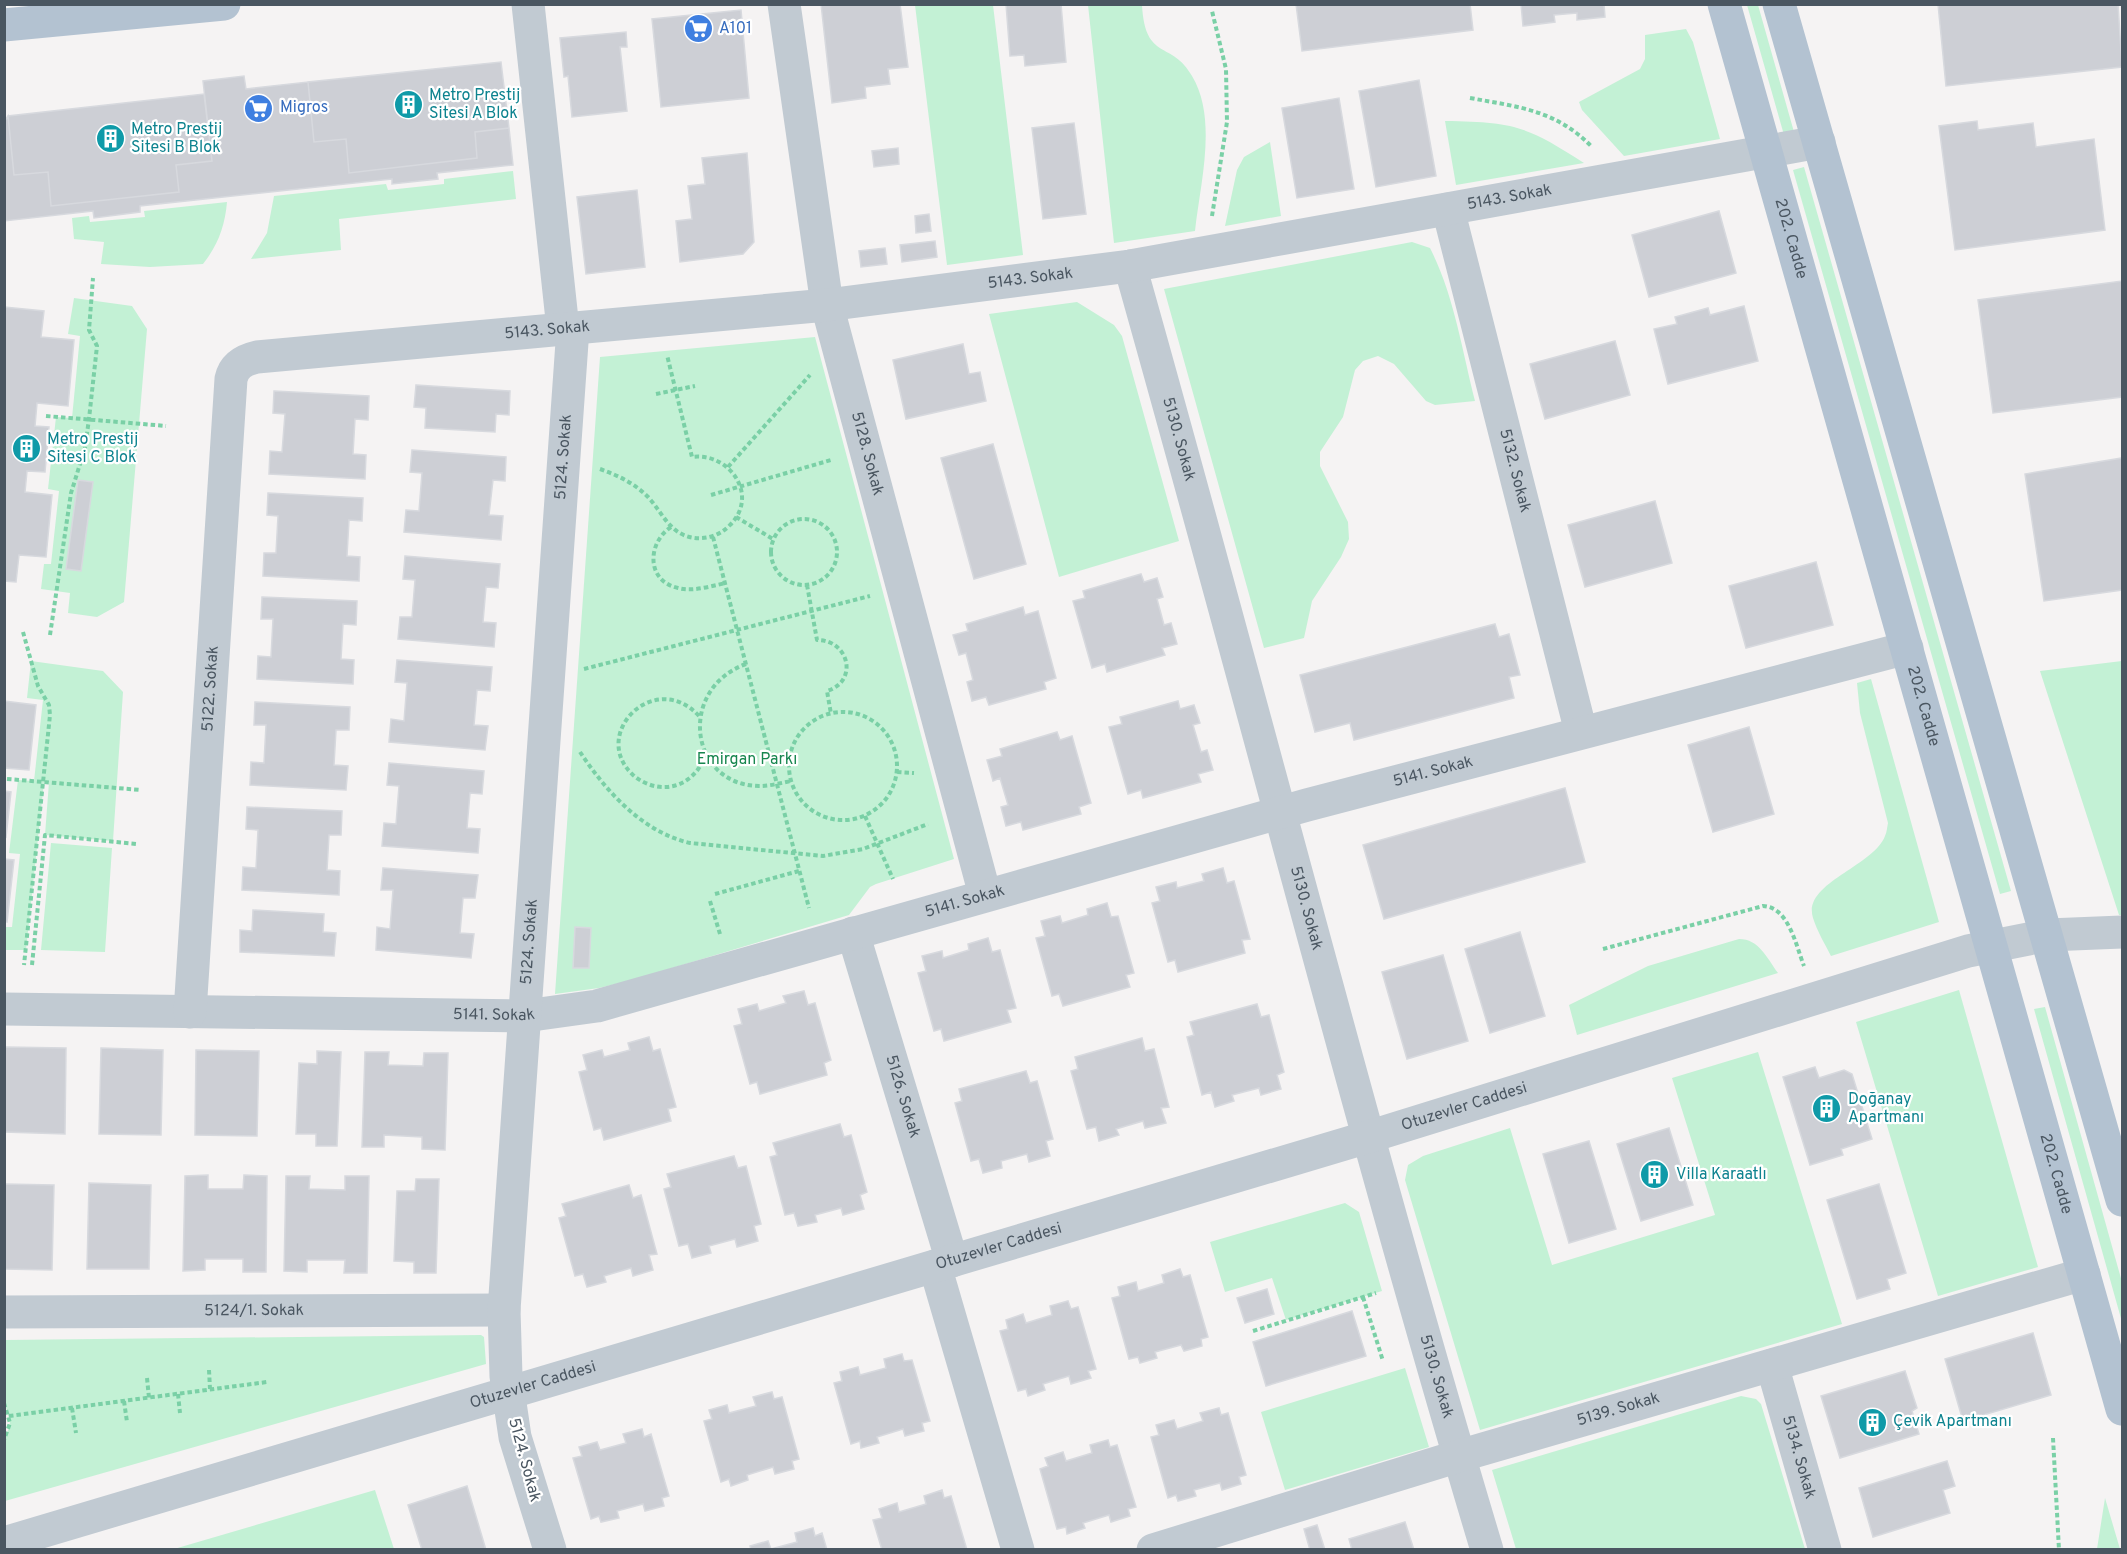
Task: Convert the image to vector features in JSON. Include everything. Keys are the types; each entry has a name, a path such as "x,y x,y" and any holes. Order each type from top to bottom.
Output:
{"main road":[{"path":"4,25 224,4"},
{"name":"202. Cadde","path":"1724,4 2122,1409"},
{"path":"1779,4 2048,935 2122,1200"}],"street":[{"name":"5124. Sokak","path":"528,4 568,329 525,1016 504,1310 508,1393 520,1457 550,1550"},
{"name":"5128. Sokak","path":"784,4 827,305 985,895"},
{"name":"5143. Sokak","path":"236,367 257,357 827,305 1130,266 1819,142"},
{"name":"5132. Sokak","path":"1448,209 1581,732"},
{"name":"5130. Sokak","path":"1130,266 1368,1137 1487,1550"},
{"name":"5122. Sokak","path":"190,1012 231,379 236,367"},
{"name":"5141. Sokak","path":"4,1009 525,1016 597,1006 639,996 1280,812 1907,648"},
{"name":"5126. Sokak","path":"853,933 944,1264 1018,1550"},
{"name":"Otuzevler Caddesi","path":"4,1543 1368,1137 1991,944 2048,935 2122,933"},
{"name":"5139. Sokak","path":"1153,1550 1459,1456 2084,1274"},
{"name":"5124/1. Sokak","path":"4,1312 504,1310"},
{"name":"5134. Sokak","path":"1772,1365 1825,1550"}],"path":[{"path":"1206,253 1227,122 1226,69 1212,11"},
{"path":"1470,98 1518,107 1562,122 1581,136 1622,178"},
{"path":"50,635 71,493 85,448 89,419 97,346 89,330 93,278"},
{"path":"592,466 629,482 646,494 671,527 686,536 698,539 713,537 724,531 736,518 742,504 741,487 728,467 710,456 692,457 666,351"},
{"path":"728,467 814,370"},
{"path":"656,394 695,386"},
{"path":"46,416 166,426"},
{"path":"711,495 836,459"},
{"path":"736,518 773,539"},
{"path":"800,518 811,519 829,529 838,548 837,559 826,577 807,585 796,584 777,572 772,561 773,539 780,529 800,518"},
{"path":"671,527 661,533 655,543 654,565 659,576 677,588 689,589 726,583"},
{"path":"713,537 811,915"},
{"path":"807,585 817,640 832,642 839,646 847,661 844,678 839,685 827,691 831,714"},
{"path":"577,671 873,595"},
{"path":"23,632 38,686 50,709 24,965"},
{"path":"747,664 732,669 717,680 705,697 699,716 700,737 707,754 721,771 738,782 758,786 791,781"},
{"path":"699,716 684,704 669,699 654,700 640,705 629,715 622,728 619,743 621,758 628,770 639,780 651,786 665,787 680,784 692,777 707,754"},
{"path":"831,714 860,714 877,723 889,737 896,754 897,772 892,790 881,805 865,816 849,820 831,819 815,813 802,802 791,781 789,771 790,753 797,737 808,724 831,714"},
{"path":"578,749 624,804 640,819 673,839 795,854 837,855 932,822"},
{"path":"7,779 141,790"},
{"path":"865,816 893,879"},
{"path":"32,965 45,835 137,844"},
{"path":"714,894 799,870"},
{"path":"710,901 722,942"},
{"path":"1603,949 1763,906 1771,907 1780,911 1818,997"},
{"path":"1253,1331 1382,1291"},
{"path":"1363,1297 1383,1361"},
{"path":"209,1370 210,1389"},
{"path":"147,1378 149,1398"},
{"path":"9,1416 267,1382"},
{"path":"178,1394 180,1413"},
{"path":"124,1401 127,1422"},
{"path":"4,1403 10,1423 4,1440"},
{"path":"72,1408 76,1433"},
{"path":"2053,1438 2059,1550"}],"green space":[{"path":"915,5 993,5 1023,255 947,265"},
{"path":"1088,5 1142,5 1148,35 1154,43 1184,65 1192,76 1200,93 1206,132 1195,231 1114,243"},
{"path":"1747,5 1758,5 1794,132 1784,135"},
{"path":"1686,29 1693,42 1720,139 1624,156 1582,110 1579,102 1640,69 1645,59 1645,35"},
{"path":"1445,121 1488,123 1519,128 1548,141 1584,163 1456,185"},
{"path":"1270,142 1281,216 1225,226 1237,170 1244,157"},
{"path":"1804,167 2011,891 2000,894 1793,170"},
{"path":"513,171 516,199 339,219 341,250 251,259 267,233 274,196 386,184 388,190 444,184 444,179"},
{"path":"227,202 220,235 203,264 150,267 101,264 104,242 74,239 72,218 89,216 90,222 145,217 144,211"},
{"path":"1412,242 1430,248 1438,266 1451,304 1475,401 1435,405 1426,401 1394,364 1378,356 1363,361 1355,370 1343,417 1320,452 1320,466 1348,522 1349,539 1341,557 1312,601 1304,638 1264,648 1164,289"},
{"path":"74,298 132,306 147,329 124,602 97,617 68,613 70,593 41,589 44,564 51,564 59,491 48,489 56,417 72,418 80,336 68,334"},
{"path":"1077,302 1114,325 1122,336 1179,541 1059,577 989,314"},
{"name":"Emirgan Parkı","path":"815,337 954,859 870,887 849,915 632,980 599,988 555,994 600,357"},
{"path":"31,661 103,671 123,692 113,841 45,835 49,782 44,782 26,950 5,950 5,927 12,927 20,854 9,853 18,780 34,781 43,700 27,698"},
{"path":"2122,661 2122,915 2119,915 2040,671"},
{"path":"1871,679 1939,922 1831,956 1813,918 1812,906 1818,895 1828,885 1878,847 1886,834 1888,823 1860,713 1857,683"},
{"path":"51,843 112,848 105,952 41,950"},
{"path":"1739,939 1752,942 1757,946 1778,973 1577,1035 1569,1005 1648,966"},
{"path":"1959,990 2038,1267 1938,1296 1856,1022"},
{"path":"2045,1007 2122,1282 2122,1322 2034,1009"},
{"path":"1758,1052 1842,1324 1480,1430 1405,1180 1408,1165 1423,1156 1510,1128 1552,1265 1715,1215 1672,1078"},
{"path":"1345,1203 1359,1212 1382,1291 1286,1320 1272,1278 1225,1292 1210,1242"},
{"path":"481,1335 484,1337 486,1364 5,1501 5,1440 10,1423 5,1403 5,1340"},
{"path":"1405,1368 1429,1447 1285,1490 1261,1412"},
{"path":"1741,1396 1756,1399 1761,1404 1805,1549 1516,1549 1492,1470"},
{"path":"375,1490 394,1549 174,1549"},
{"path":"2105,1498 2120,1549 2097,1549"}],"building":[{"path":"821,4 900,4 908,67 888,69 890,84 865,87 866,98 832,103"},
{"path":"1006,4 1061,4 1066,62 1025,66 1024,55 1010,56"},
{"path":"1296,4 1470,4 1473,30 1302,51"},
{"path":"1521,4 1604,4 1605,17 1577,20 1577,13 1554,15 1555,22 1523,26"},
{"path":"1938,4 2118,4 2122,67 1946,86"},
{"path":"741,10 749,98 661,107 652,19"},
{"path":"626,32 627,47 620,47 627,111 572,117 568,76 564,77 560,38"},
{"name":"Metro Prestij Sitesi A Blok","path":"501,62 509,128 475,132 477,158 349,173 346,139 314,142 308,82"},
{"path":"244,76 246,89 308,82 314,142 346,139 349,173 477,158 475,132 509,128 513,165 437,173 438,179 392,184 392,179 140,206 140,212 94,218 93,211 4,221 4,122 8,116 14,175 48,172 51,206 179,192 176,165 212,161 203,81"},
{"path":"1419,80 1436,176 1376,187 1359,91"},
{"name":"Metro Prestij Sitesi B Blok","path":"204,94 212,161 176,165 179,192 51,206 48,172 14,175 8,116"},
{"path":"1339,98 1354,189 1297,198 1282,108"},
{"path":"1977,121 1978,130 2033,123 2036,147 2094,139 2105,230 1955,250 1939,126"},
{"path":"1074,123 1086,214 1043,219 1032,128"},
{"path":"898,148 899,164 874,167 872,151"},
{"path":"747,153 754,242 743,254 680,262 676,221 692,219 688,186 705,184 702,158"},
{"path":"637,190 645,267 586,274 577,197"},
{"path":"1719,211 1736,273 1649,297 1632,235"},
{"path":"929,214 931,231 916,233 915,216"},
{"path":"935,241 937,257 902,262 900,245"},
{"path":"885,248 887,264 861,267 859,251"},
{"path":"2122,281 2122,397 1993,413 1978,300"},
{"path":"1744,306 1758,361 1668,384 1654,329 1677,324 1675,317 1708,308 1710,315"},
{"name":"Metro Prestij Sitesi C Blok","path":"4,307 44,311 41,337 74,340 68,406 37,403 35,426 49,427 45,472 27,471 25,492 52,495 46,557 19,555 16,582 4,581"},
{"path":"1615,341 1630,395 1545,419 1530,364"},
{"path":"963,344 969,374 980,372 986,401 906,419 893,360"},
{"path":"416,385 510,391 509,415 496,414 495,432 425,428 426,408 414,407"},
{"path":"274,391 369,396 368,420 355,419 353,454 366,455 365,479 269,474 270,451 282,452 285,414 273,413"},
{"path":"993,444 1026,564 974,579 941,458"},
{"path":"412,450 506,457 505,481 493,480 489,515 503,516 501,540 404,532 406,510 419,511 422,473 410,472"},
{"path":"2122,458 2122,590 2044,601 2025,474"},
{"path":"78,480 93,482 81,571 66,569"},
{"path":"268,493 363,498 362,521 349,520 347,556 360,557 359,581 263,576 264,553 276,553 278,516 267,515"},
{"path":"1655,501 1672,563 1585,587 1568,525"},
{"path":"405,556 500,564 498,588 486,587 483,622 496,623 494,647 398,639 400,617 412,617 415,580 403,579"},
{"path":"1816,562 1833,625 1746,648 1729,586"},
{"path":"1141,574 1144,582 1157,578 1163,597 1157,599 1164,625 1171,623 1177,644 1162,648 1165,655 1107,672 1105,664 1092,668 1073,601 1085,598 1083,591"},
{"path":"262,597 357,601 356,625 343,624 341,659 354,660 353,684 257,679 258,656 271,657 273,619 261,619"},
{"path":"1023,607 1025,615 1038,611 1056,678 1044,682 1046,689 989,705 986,697 972,701 967,682 973,680 966,653 959,655 953,635 968,631 966,624"},
{"path":"1495,624 1499,637 1509,634 1520,675 1509,677 1514,698 1354,740 1350,723 1315,732 1300,675"},
{"path":"397,660 492,667 490,691 477,690 474,725 488,726 485,750 389,742 391,719 404,721 407,683 395,682"},
{"path":"4,701 36,705 29,770 4,768"},
{"path":"1178,701 1180,709 1194,705 1200,723 1193,725 1201,752 1207,750 1213,770 1198,774 1201,782 1143,798 1141,790 1128,794 1109,727 1122,724 1120,717"},
{"path":"255,702 350,707 349,730 336,730 334,765 348,766 346,790 250,785 251,762 264,763 266,725 254,725"},
{"path":"1749,727 1774,814 1713,832 1688,745"},
{"path":"1057,732 1060,740 1072,736 1091,803 1079,807 1081,814 1023,830 1021,822 1006,826 1001,807 1008,805 1000,778 993,781 987,760 1002,756 1000,749"},
{"path":"389,763 484,771 482,794 470,793 467,828 480,829 478,853 382,846 384,823 396,824 399,786 387,785"},
{"path":"1565,788 1585,862 1384,919 1363,845"},
{"path":"4,791 11,792 6,837 4,836"},
{"path":"247,807 342,811 341,835 329,835 327,870 340,871 339,895 242,890 243,867 256,868 258,830 246,829"},
{"path":"4,859 14,860 7,922 4,921"},
{"path":"383,868 478,875 475,898 463,898 460,933 474,934 471,958 376,950 377,927 390,929 393,890 381,890"},
{"path":"1223,868 1227,883 1234,881 1250,939 1242,940 1245,953 1178,972 1175,960 1168,962 1152,903 1160,901 1156,887 1176,882 1177,888 1204,881 1202,874"},
{"path":"1107,903 1111,917 1118,916 1134,973 1126,975 1130,987 1063,1006 1059,994 1052,996 1036,938 1045,936 1041,921 1060,916 1062,923 1088,915 1087,909"},
{"path":"253,910 324,914 323,932 336,933 334,956 240,952 240,930 252,931"},
{"path":"575,927 591,928 589,968 573,968"},
{"path":"1520,932 1545,1016 1490,1033 1465,949"},
{"path":"988,938 992,952 1000,950 1016,1008 1007,1010 1011,1022 944,1041 941,1029 934,1031 918,973 926,971 922,956 942,951 943,958 969,950 968,944"},
{"path":"1443,955 1468,1041 1407,1059 1382,972"},
{"path":"804,991 808,1005 815,1003 831,1060 824,1063 827,1075 760,1094 757,1082 750,1084 734,1026 742,1024 738,1009 757,1004 759,1011 786,1003 783,996"},
{"path":"1257,1004 1261,1017 1269,1015 1284,1072 1277,1075 1281,1089 1261,1095 1259,1088 1232,1095 1234,1101 1215,1107 1211,1092 1202,1095 1187,1037 1194,1035 1190,1022"},
{"path":"649,1037 653,1051 660,1049 676,1107 668,1109 671,1121 604,1140 601,1128 594,1130 579,1072 587,1070 583,1055 602,1050 604,1057 630,1050 628,1043"},
{"path":"1142,1038 1145,1051 1154,1049 1169,1107 1161,1108 1166,1123 1145,1128 1143,1121 1116,1129 1119,1135 1099,1141 1096,1127 1087,1129 1071,1071 1078,1069 1075,1057"},
{"path":"5,1047 66,1048 65,1134 4,1132"},
{"path":"101,1048 163,1050 161,1135 99,1134"},
{"path":"196,1050 259,1051 257,1136 195,1135"},
{"path":"317,1051 341,1052 337,1146 316,1146 316,1134 296,1134 299,1063 317,1064"},
{"path":"365,1052 389,1052 388,1065 423,1066 424,1053 448,1053 445,1150 422,1149 422,1137 384,1135 384,1147 362,1147"},
{"name":"Doğanay Apartmanı","path":"1815,1067 1819,1078 1844,1070 1852,1074 1872,1139 1841,1149 1843,1155 1810,1165 1783,1077"},
{"path":"1026,1071 1030,1083 1037,1081 1053,1139 1046,1141 1050,1156 1029,1162 1027,1154 1001,1161 1002,1168 983,1173 979,1159 971,1161 955,1103 962,1101 959,1089"},
{"path":"840,1124 844,1137 851,1135 867,1192 860,1195 864,1209 843,1215 841,1208 815,1215 817,1222 798,1226 794,1213 785,1215 770,1157 777,1155 773,1143"},
{"name":"Villa Karaatlı","path":"1669,1128 1693,1205 1641,1221 1617,1144"},
{"path":"1589,1141 1616,1229 1569,1243 1543,1154"},
{"path":"734,1156 738,1168 746,1166 761,1224 754,1226 758,1241 737,1247 735,1239 709,1246 711,1253 692,1258 688,1244 679,1246 664,1189 671,1187 667,1174"},
{"path":"208,1175 208,1189 243,1189 244,1175 267,1176 266,1272 243,1272 243,1259 205,1259 205,1270 183,1271 185,1176"},
{"path":"286,1176 310,1176 309,1189 345,1190 345,1176 369,1176 367,1273 344,1273 345,1260 307,1260 307,1272 284,1271"},
{"path":"416,1179 439,1179 436,1273 414,1273 414,1262 394,1261 397,1191 415,1191"},
{"path":"89,1183 151,1185 149,1269 87,1269"},
{"path":"4,1184 54,1185 52,1270 4,1269"},
{"path":"1879,1184 1906,1273 1887,1279 1890,1289 1857,1299 1827,1200"},
{"path":"629,1185 633,1198 641,1195 657,1254 649,1255 653,1270 633,1276 631,1268 604,1276 606,1282 587,1287 583,1274 575,1276 559,1218 566,1216 562,1204"},
{"path":"1180,1269 1183,1277 1190,1275 1208,1337 1201,1339 1202,1346 1184,1351 1181,1345 1155,1352 1157,1358 1140,1363 1138,1357 1129,1359 1112,1298 1120,1296 1118,1287 1136,1282 1138,1291 1164,1283 1162,1275"},
{"path":"1267,1289 1274,1314 1245,1323 1237,1298"},
{"path":"1068,1301 1071,1309 1078,1307 1096,1369 1088,1371 1091,1378 1071,1384 1069,1376 1043,1384 1045,1390 1028,1396 1026,1389 1018,1391 1000,1331 1008,1329 1006,1320 1023,1314 1026,1323 1052,1315 1050,1306"},
{"path":"1352,1311 1366,1356 1266,1386 1253,1342"},
{"path":"2033,1333 2051,1395 1963,1421 1945,1359"},
{"path":"902,1354 904,1361 912,1360 930,1421 922,1423 924,1431 905,1436 903,1429 877,1437 879,1443 861,1448 860,1441 851,1444 834,1383 842,1381 840,1372 858,1367 860,1375 886,1368 884,1359"},
{"name":"Çevik Apartmanı","path":"1905,1371 1917,1408 1912,1411 1919,1434 1840,1458 1821,1396"},
{"path":"772,1392 774,1399 782,1397 799,1459 792,1461 794,1469 775,1474 773,1467 747,1475 748,1480 731,1486 729,1479 721,1482 704,1421 712,1419 709,1410 727,1405 729,1413 756,1406 753,1397"},
{"path":"1219,1408 1221,1415 1228,1413 1246,1475 1239,1477 1241,1484 1222,1490 1220,1483 1194,1490 1196,1496 1178,1501 1176,1495 1168,1498 1151,1437 1159,1435 1156,1425 1174,1420 1177,1429 1203,1421 1200,1413"},
{"path":"642,1429 644,1437 651,1434 669,1496 662,1498 664,1506 645,1511 643,1504 617,1511 619,1518 601,1522 599,1516 591,1519 573,1458 582,1456 579,1447 597,1442 600,1450 626,1443 623,1434"},
{"path":"1108,1440 1110,1447 1117,1445 1136,1507 1128,1509 1130,1516 1111,1522 1109,1515 1083,1523 1085,1528 1067,1534 1066,1527 1057,1529 1040,1469 1048,1466 1045,1458 1063,1452 1066,1461 1092,1453 1090,1445"},
{"path":"1947,1461 1955,1486 1943,1490 1950,1513 1873,1537 1859,1488"},
{"path":"467,1486 486,1550 422,1550 408,1505"},
{"path":"942,1490 944,1498 951,1496 967,1550 882,1550 873,1520 882,1518 879,1509 897,1503 899,1512 926,1504 924,1496"},
{"path":"1405,1522 1414,1550 1352,1550 1349,1539"},
{"path":"1317,1525 1325,1550 1310,1550 1304,1529"},
{"path":"813,1528 815,1536 822,1533 827,1550 751,1550 750,1546 768,1541 771,1549 797,1542 795,1533"}],"place":[{"name":"A101","path":"698,29"},
{"name":"Metro Prestij Sitesi A Blok","path":"408,105"},
{"name":"Migros","path":"259,108"},
{"name":"Metro Prestij Sitesi B Blok","path":"110,139"},
{"name":"Metro Prestij Sitesi C Blok","path":"26,449"},
{"name":"Doğanay Apartmanı","path":"1827,1109"},
{"name":"Villa Karaatlı","path":"1655,1175"},
{"name":"Çevik Apartmanı","path":"1872,1422"}]}
